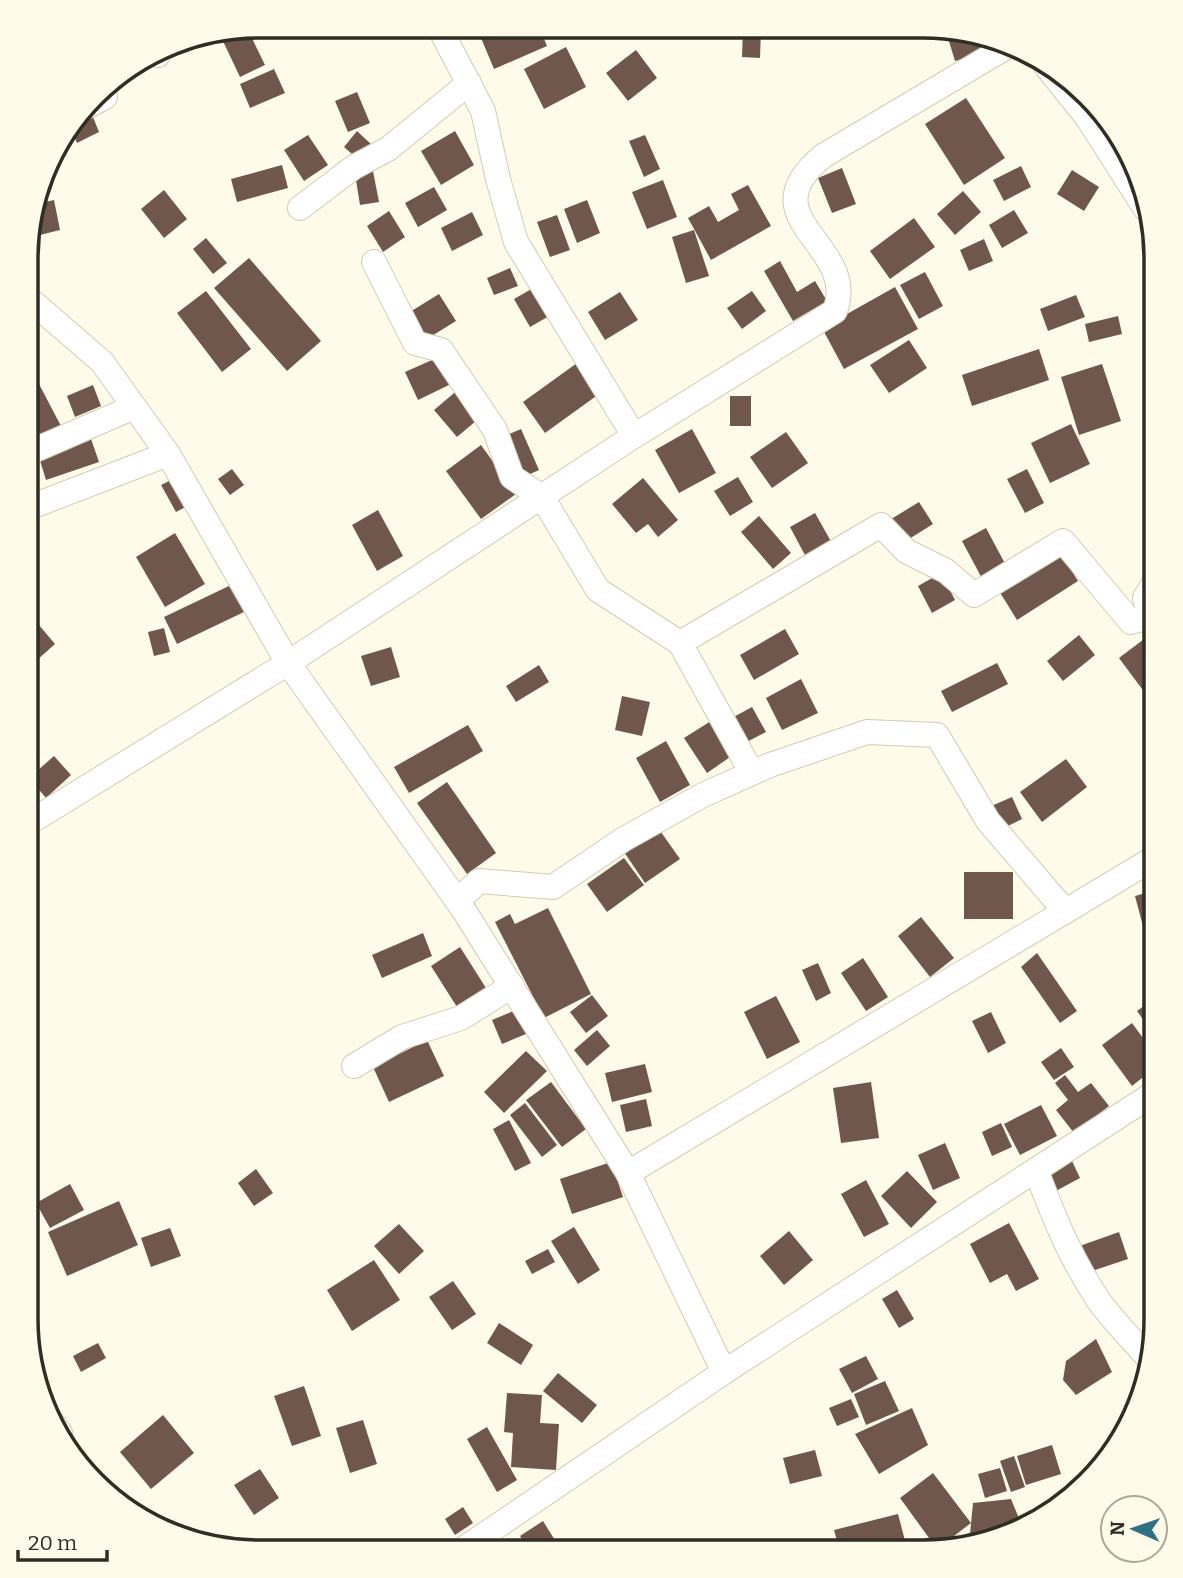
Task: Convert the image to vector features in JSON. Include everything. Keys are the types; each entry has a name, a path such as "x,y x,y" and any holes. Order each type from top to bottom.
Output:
{"street":[{"path":"445,39 484,111 498,179 516,242 635,436"},
{"path":"38,817 288,663 635,436 835,311 839,298 839,276 796,211 796,185 809,167 834,149 998,52"},
{"path":"300,208 354,167 388,149 469,83"},
{"path":"1066,91 1087,117 1134,192"},
{"path":"374,262 415,344 441,350 495,430 512,477 542,497 598,590 680,643 752,773"},
{"path":"38,307 102,362 168,454 288,663 458,900 628,1173 724,1372"},
{"path":"38,449 134,407"},
{"path":"38,504 168,454"},
{"path":"680,643 881,525 906,551 946,570 974,596 1063,541 1131,622 1144,621"},
{"path":"458,900 479,881 552,887 624,839 703,795 752,773 867,732 937,735 988,821 1065,911"},
{"path":"628,1173 1144,863"},
{"path":"355,1066 402,1037 461,1018 512,986"},
{"path":"479,1540 724,1372 1144,1100"},
{"path":"1036,1170 1062,1237 1082,1273 1100,1302 1142,1350"}],"building":[{"path":"252,39 265,65 240,77 223,42"},
{"path":"481,39 544,39 547,46 494,69"},
{"path":"743,39 761,39 760,58 742,57"},
{"path":"949,40 981,46 990,51 955,61"},
{"path":"566,47 586,87 544,109 524,69"},
{"path":"636,50 657,78 628,101 606,73"},
{"path":"274,69 285,93 250,108 240,84"},
{"path":"357,92 370,123 348,132 335,101"},
{"path":"966,98 1005,158 964,185 925,124"},
{"path":"92,115 99,132 77,143 75,138"},
{"path":"357,131 373,146 360,161 344,147"},
{"path":"455,131 474,165 441,185 421,151"},
{"path":"308,135 328,165 304,181 284,150"},
{"path":"645,135 660,169 644,177 629,141"},
{"path":"282,165 288,188 237,202 231,179"},
{"path":"1021,166 1031,187 1004,201 993,180"},
{"path":"842,168 856,204 832,213 818,178"},
{"path":"1072,170 1099,187 1084,211 1057,194"},
{"path":"373,171 379,202 360,205 355,174"},
{"path":"663,180 677,217 647,229 632,192"},
{"path":"748,185 771,226 711,260 688,218 709,206 718,222 739,210 731,194"},
{"path":"434,187 447,210 418,227 405,203"},
{"path":"164,190 187,219 164,238 141,209"},
{"path":"963,191 981,212 955,235 937,214"},
{"path":"54,200 60,230 40,235 40,231 46,202"},
{"path":"587,200 600,233 577,243 564,209"},
{"path":"1014,210 1028,233 1002,248 989,225"},
{"path":"389,211 405,237 383,252 367,226"},
{"path":"472,212 483,235 452,251 441,228"},
{"path":"557,215 570,250 550,257 537,222"},
{"path":"914,218 935,247 890,279 870,251"},
{"path":"694,230 709,276 686,283 672,237"},
{"path":"206,238 227,263 213,274 193,249"},
{"path":"984,239 993,261 969,271 960,250"},
{"path":"249,258 321,341 287,371 214,288"},
{"path":"780,261 797,292 815,281 827,301 793,321 764,271"},
{"path":"510,268 518,286 494,295 487,278"},
{"path":"925,272 943,306 919,319 900,285"},
{"path":"535,287 551,315 530,327 514,299"},
{"path":"895,287 918,329 844,369 822,328"},
{"path":"206,291 251,349 222,372 177,313"},
{"path":"752,291 766,311 742,329 727,308"},
{"path":"620,292 638,320 605,340 588,312"},
{"path":"439,294 456,321 422,342 405,315"},
{"path":"1076,295 1085,317 1048,331 1040,309"},
{"path":"1118,316 1122,334 1089,342 1085,324"},
{"path":"909,340 927,368 889,393 870,365"},
{"path":"1039,349 1049,380 972,406 962,375"},
{"path":"441,356 453,383 418,400 405,372"},
{"path":"577,363 599,394 545,433 523,402"},
{"path":"1102,364 1121,421 1079,435 1061,377"},
{"path":"38,385 62,428 38,439"},
{"path":"93,385 101,406 75,417 67,396"},
{"path":"460,388 483,415 457,437 434,410"},
{"path":"730,396 751,396 751,426 730,426"},
{"path":"1071,424 1090,464 1050,483 1031,443"},
{"path":"521,429 539,470 519,479 502,437"},
{"path":"692,429 716,473 679,493 655,450"},
{"path":"786,432 808,463 772,488 750,457"},
{"path":"90,436 99,462 46,480 38,454"},
{"path":"481,445 516,494 481,519 446,471"},
{"path":"232,469 244,485 230,495 218,479"},
{"path":"1027,469 1044,503 1025,513 1007,479"},
{"path":"179,476 193,503 176,512 161,485"},
{"path":"738,477 753,502 730,516 714,491"},
{"path":"643,478 678,520 658,537 648,524 636,533 612,504"},
{"path":"919,502 933,524 901,544 888,521"},
{"path":"378,510 403,556 377,571 352,525"},
{"path":"815,513 833,545 807,559 790,527"},
{"path":"759,516 791,553 773,569 741,532"},
{"path":"986,528 1009,571 985,584 962,541"},
{"path":"175,533 205,584 165,607 136,557"},
{"path":"1057,548 1078,581 1017,620 996,586"},
{"path":"941,573 955,600 932,613 918,586"},
{"path":"231,585 244,612 177,644 164,617"},
{"path":"38,624 55,644 38,659"},
{"path":"164,628 170,652 154,656 148,632"},
{"path":"785,629 799,654 754,680 740,655"},
{"path":"1079,635 1095,655 1063,681 1047,661"},
{"path":"1144,639 1144,692 1119,658"},
{"path":"391,647 400,677 371,686 361,656"},
{"path":"997,663 1008,684 952,712 941,691"},
{"path":"539,665 549,682 516,702 506,686"},
{"path":"801,679 818,713 782,730 766,698"},
{"path":"622,696 650,702 642,736 615,730"},
{"path":"752,707 766,732 743,744 730,719"},
{"path":"711,721 733,755 707,773 684,738"},
{"path":"468,725 483,751 409,793 394,767"},
{"path":"666,741 690,785 660,802 636,758"},
{"path":"54,756 71,775 46,798 38,789 38,770"},
{"path":"1066,759 1087,787 1042,822 1020,792"},
{"path":"447,782 496,853 467,874 417,803"},
{"path":"1012,797 1022,819 1000,830 989,807"},
{"path":"656,825 680,859 645,883 622,849"},
{"path":"624,858 644,885 607,912 587,884"},
{"path":"964,872 1013,872 1013,919 964,919"},
{"path":"1144,893 1144,930 1135,896"},
{"path":"548,908 591,994 544,1018 495,922 510,914 515,924"},
{"path":"921,917 954,958 930,977 898,936"},
{"path":"423,933 432,956 382,978 372,955"},
{"path":"460,947 486,988 457,1007 431,966"},
{"path":"1037,953 1077,1011 1060,1023 1021,967"},
{"path":"863,958 888,997 866,1011 841,973"},
{"path":"818,963 831,993 816,1001 802,970"},
{"path":"592,995 608,1016 586,1033 570,1012"},
{"path":"776,996 800,1042 767,1059 744,1012"},
{"path":"1144,1006 1144,1021 1137,1011"},
{"path":"523,1007 533,1031 502,1044 492,1020"},
{"path":"991,1012 1006,1043 988,1053 972,1021"},
{"path":"1132,1023 1144,1040 1144,1076 1132,1086 1102,1045"},
{"path":"597,1030 610,1046 587,1066 574,1050"},
{"path":"427,1040 444,1076 389,1102 373,1067"},
{"path":"1061,1048 1074,1067 1054,1080 1041,1062"},
{"path":"526,1051 547,1071 504,1113 484,1092"},
{"path":"645,1064 652,1092 612,1102 605,1073"},
{"path":"1065,1075 1078,1092 1091,1083 1109,1106 1074,1133 1056,1110 1068,1100 1055,1083"},
{"path":"551,1082 586,1129 562,1147 526,1100"},
{"path":"871,1082 879,1138 841,1143 833,1088"},
{"path":"646,1099 652,1126 626,1132 620,1105"},
{"path":"525,1103 557,1145 542,1157 510,1115"},
{"path":"1041,1105 1057,1136 1020,1155 1004,1124"},
{"path":"509,1120 531,1163 515,1171 493,1129"},
{"path":"1001,1123 1012,1147 992,1156 982,1132"},
{"path":"945,1143 960,1178 933,1190 918,1155"},
{"path":"1072,1161 1080,1178 1054,1192 1045,1175"},
{"path":"611,1162 623,1197 572,1214 560,1179"},
{"path":"256,1169 273,1193 254,1206 238,1183"},
{"path":"907,1171 937,1202 911,1228 881,1196"},
{"path":"866,1180 889,1224 864,1237 841,1194"},
{"path":"70,1184 84,1210 50,1228 38,1202"},
{"path":"119,1201 138,1245 67,1276 48,1232"},
{"path":"1009,1223 1039,1279 1016,1291 1007,1274 990,1283 970,1244"},
{"path":"399,1224 424,1251 399,1274 374,1246"},
{"path":"574,1227 600,1270 578,1284 551,1241"},
{"path":"170,1228 181,1256 151,1267 141,1238"},
{"path":"789,1231 813,1260 784,1285 760,1256"},
{"path":"1119,1232 1128,1259 1083,1274 1074,1248"},
{"path":"548,1249 555,1262 532,1274 525,1261"},
{"path":"374,1260 400,1300 352,1331 327,1290"},
{"path":"453,1281 476,1314 452,1330 429,1297"},
{"path":"897,1290 914,1319 899,1328 882,1299"},
{"path":"499,1323 533,1345 521,1365 487,1343"},
{"path":"1096,1339 1112,1372 1076,1395 1063,1380 1066,1361"},
{"path":"98,1343 106,1358 81,1372 73,1356"},
{"path":"866,1356 878,1379 852,1393 839,1369"},
{"path":"558,1373 597,1405 582,1423 543,1391"},
{"path":"885,1381 899,1411 866,1425 854,1394"},
{"path":"304,1386 321,1436 292,1446 274,1396"},
{"path":"507,1393 542,1395 540,1423 559,1424 556,1470 511,1467 513,1433 504,1432"},
{"path":"851,1399 859,1417 837,1426 829,1408"},
{"path":"912,1408 928,1445 879,1474 855,1434"},
{"path":"163,1415 194,1453 151,1489 120,1452"},
{"path":"363,1420 377,1464 350,1473 336,1428"},
{"path":"487,1427 517,1480 497,1492 467,1439"},
{"path":"1052,1445 1061,1474 1026,1485 1017,1456"},
{"path":"815,1450 822,1476 790,1484 783,1458"},
{"path":"1014,1456 1025,1487 1011,1492 1000,1461"},
{"path":"1000,1468 1007,1491 985,1498 978,1474"},
{"path":"260,1469 279,1498 254,1515 234,1485"},
{"path":"933,1473 971,1523 951,1538 930,1540 900,1498"},
{"path":"1011,1499 1019,1518 970,1534 973,1503"},
{"path":"463,1507 473,1523 455,1535 445,1519"},
{"path":"898,1514 905,1540 837,1540 834,1530"},
{"path":"543,1521 555,1540 522,1540 520,1536"}]}
